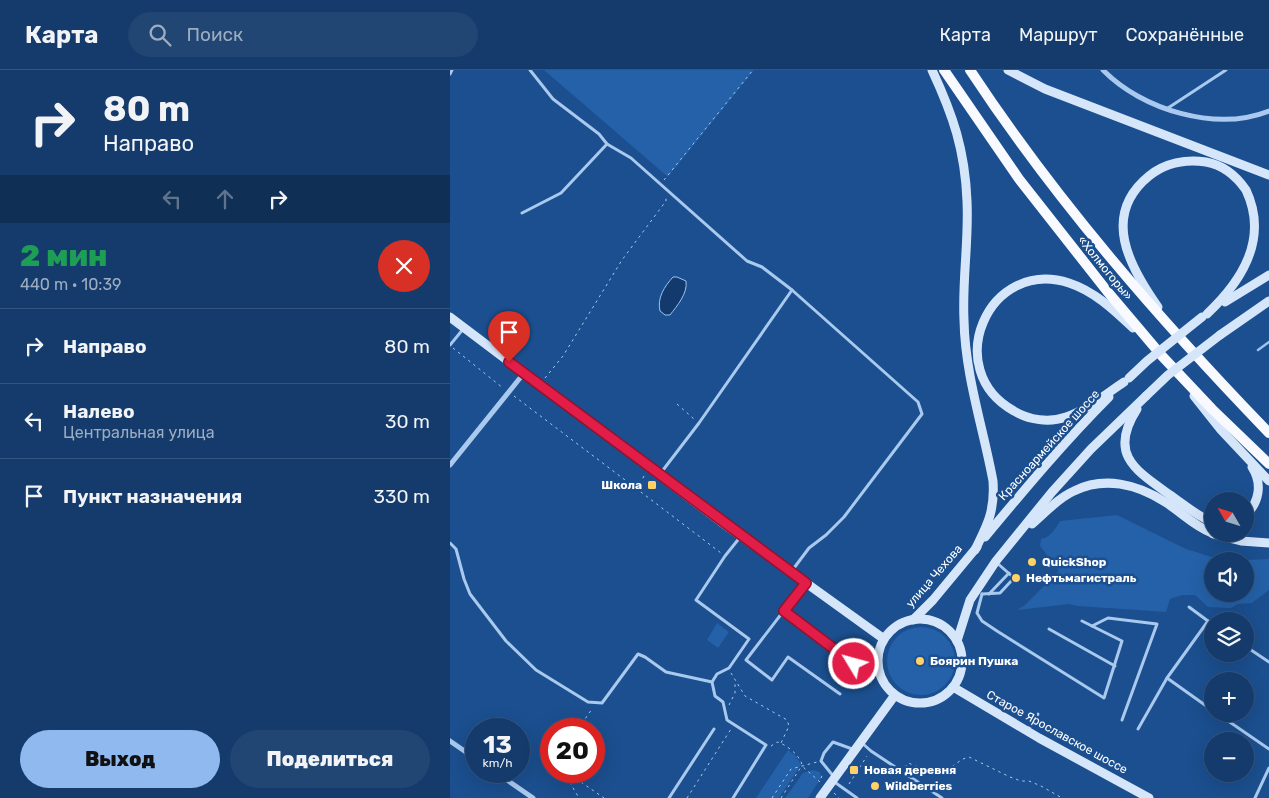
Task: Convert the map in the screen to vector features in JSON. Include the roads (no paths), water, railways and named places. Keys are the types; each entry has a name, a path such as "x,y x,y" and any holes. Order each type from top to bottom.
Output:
{"highway":[{"name":"«Холмогоры»","path":"944,70 1042,209 1107,291 1165,359 1212,409 1269,464"},
{"name":"«Холмогоры»","path":"970,70 1080,222 1136,290 1269,433"}],"main road":[{"path":"932,70 949,106 958,135 965,170 967,202 964,320 968,365 993,481 994,499 992,514 975,550"},
{"path":"1008,70 1045,88 1269,175"},
{"path":"1183,342 1135,270 1126,249 1122,230 1123,214 1129,198 1139,184 1154,172 1170,164 1189,161 1208,163 1226,170 1240,181 1256,209 1260,228 1257,248 1250,266 1233,290 1205,315"},
{"path":"1237,294 1269,270"},
{"name":"Красноармейское шоссе","path":"975,550 1076,431 1126,380 1205,315 1269,275"},
{"path":"1126,380 1086,407 1065,418 1049,420 1035,419 1022,415 1001,402 983,379 977,362 977,342 981,325 990,308 1003,295 1020,284 1035,280 1053,279 1068,282 1085,290 1102,300 1122,316 1165,359 1221,430 1269,481"},
{"path":"957,641 965,613 996,561 1052,492 1091,448 1168,375 1220,335 1269,301"},
{"path":"450,317 741,536 884,639"},
{"path":"1146,396 1132,417 1125,432 1124,442 1127,456 1134,467 1144,476 1204,518"},
{"path":"1244,455 1256,472 1259,482 1259,491 1254,504"},
{"path":"1012,541 1052,506 1072,492 1087,485 1106,482 1122,483 1141,489 1164,501 1204,529"},
{"path":"1254,542 1269,543"},
{"name":"улица Чехова","path":"913,620 933,600 975,550"},
{"path":"926,619 938,623 949,630 957,641 962,656 961,673 953,687 941,698 926,703 909,702 894,695 880,675 879,656 884,639 902,623 913,620 926,619"},
{"name":"Старое Ярославское шоссе","path":"953,687 1027,731 1149,798"},
{"path":"820,798 894,695"}],"street":[{"path":"1103,70 1113,80 1137,96 1167,109 1207,118 1234,119 1256,116 1269,111"},
{"path":"450,464 524,373"},
{"path":"450,741 465,751"},
{"path":"511,783 533,798"}],"lane":[{"path":"450,74 452,70"},
{"path":"530,70 553,98 599,134 607,144 631,158 747,262 762,267 792,290 918,402 922,414 844,517 809,548 791,572"},
{"path":"1167,109 1226,70"},
{"path":"522,213 561,193 607,144"},
{"path":"660,474 699,423 792,290"},
{"path":"450,345 464,328"},
{"path":"733,798 766,745 727,720 724,715 723,702 715,696 712,682 718,674 729,668 748,640 696,600 725,556 741,536"},
{"path":"450,543 456,549 470,594 506,641 536,670 588,702 602,703 638,654 666,672 712,682"},
{"path":"996,561 1014,578 1000,593 988,594 979,591 977,613 982,620 1104,698 1122,641 1082,620"},
{"path":"988,594 1009,573"},
{"path":"806,583 746,660 772,680 788,657 840,694"},
{"path":"1189,607 1204,618"},
{"path":"784,611 854,664"},
{"path":"1092,626 1108,618 1157,624 1122,720"},
{"path":"1138,729 1167,678 1204,627"},
{"path":"1049,629 1115,666"},
{"path":"1254,652 1269,662"},
{"path":"1167,678 1204,704"},
{"path":"1027,731 1038,714"},
{"path":"1230,722 1269,749"},
{"path":"669,798 714,728"},
{"path":"855,750 833,742 824,752 821,761 833,779 857,798"},
{"path":"862,742 871,751 942,798"},
{"path":"1255,798 1269,768"}],"waterway":[{"path":"1258,350 1269,342"}],"place":[{"name":"Школа","path":"652,485"},
{"name":"QuickShop","path":"1032,562"},
{"name":"Нефтьмагистраль","path":"1016,578"},
{"name":"Боярин Пушка","path":"920,661"},
{"name":"Новая деревня","path":"854,770"},
{"name":"Wildberries","path":"875,786"}]}
